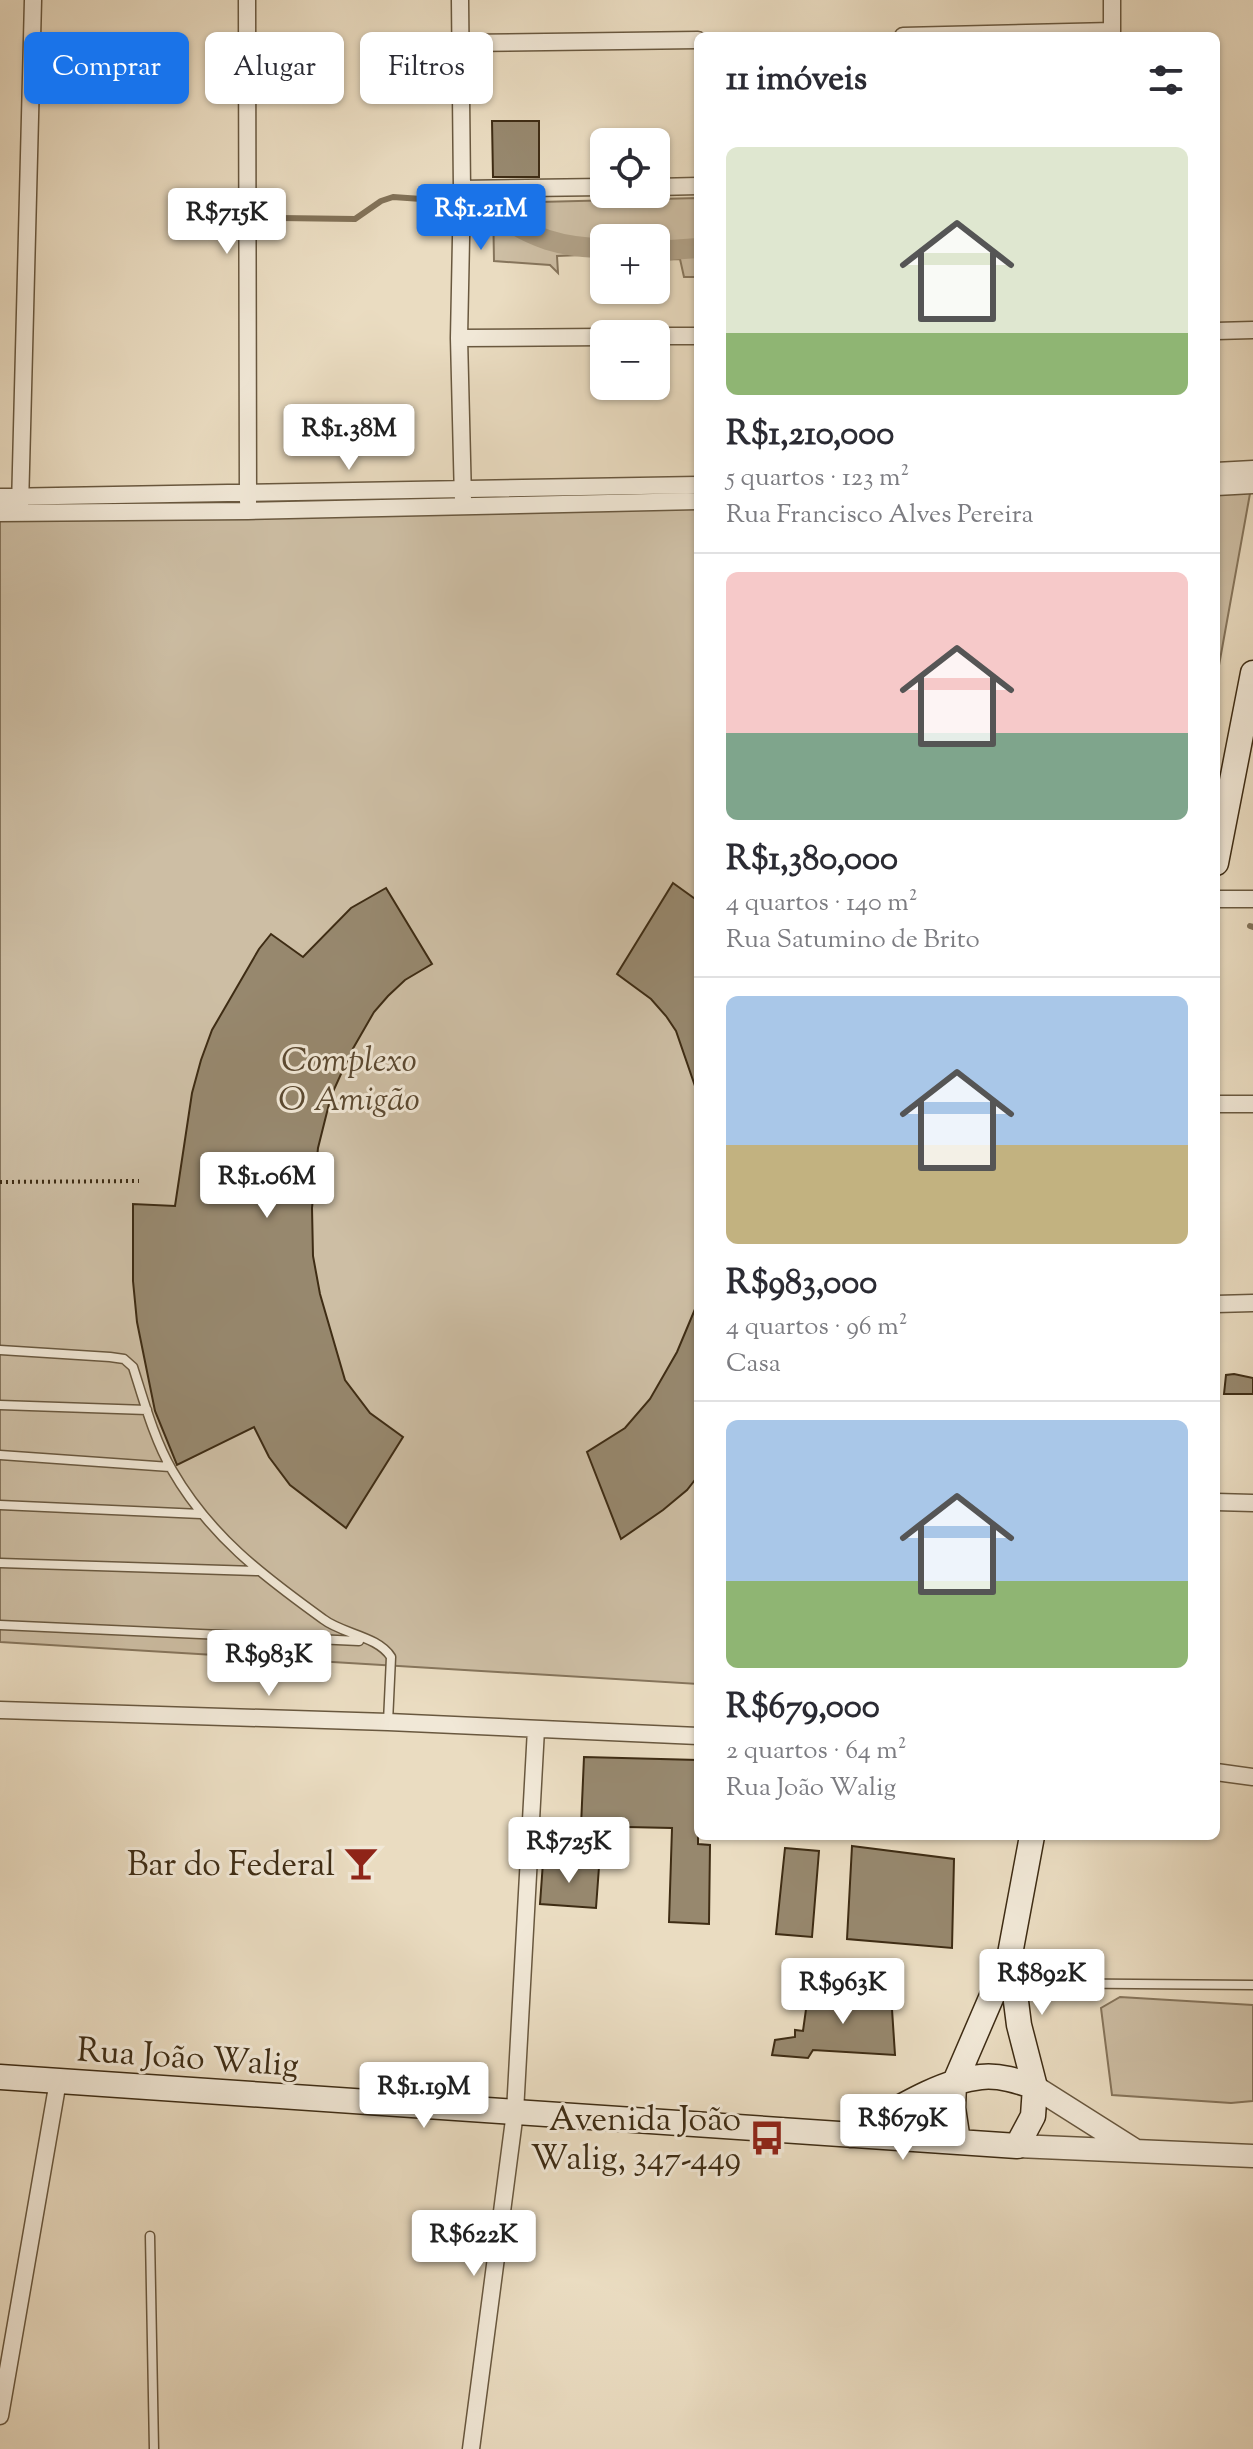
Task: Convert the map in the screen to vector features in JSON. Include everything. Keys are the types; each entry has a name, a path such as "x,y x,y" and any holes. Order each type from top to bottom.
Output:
{"main road":[{"path":"1220,845 1250,706 1253,673"},
{"path":"958,2141 953,2108 954,2084 1010,1954 1031,1840"},
{"path":"1010,1954 1019,2025 1035,2087 1033,2116 1017,2146"},
{"name":"Rua João Walig","path":"0,2077 1017,2146"},
{"path":"851,2135 919,2098 980,2077 995,2077 1035,2087"}],"street":[{"path":"20,505 33,0"},
{"path":"247,0 248,511"},
{"path":"460,0 461,32"},
{"path":"1112,0 1112,32"},
{"path":"493,43 694,40"},
{"path":"461,104 459,338 463,498"},
{"path":"670,187 694,186"},
{"path":"462,189 590,187"},
{"path":"1220,331 1253,330"},
{"path":"670,336 694,336"},
{"path":"459,338 590,337"},
{"path":"1220,471 1253,469"},
{"path":"0,497 20,505 248,511 694,485"},
{"path":"1220,487 1253,485"},
{"path":"0,513 20,505 248,493 694,501"},
{"path":"1220,899 1253,899"},
{"path":"1220,1104 1253,1104"},
{"path":"1220,1304 1253,1303"},
{"path":"1220,1502 1253,1503"},
{"path":"0,1710 388,1722 694,1736"},
{"path":"471,2449 515,2112 536,1729"},
{"path":"1220,1773 1253,1777"},
{"path":"0,2416 58,2081"},
{"path":"1035,2087 1137,2152"},
{"name":"Rua João Walig","path":"1017,2146 1253,2156"}],"lane":[{"path":"0,1350 124,1359 133,1367 170,1467 201,1514 257,1571 332,1626 385,1648 391,1657 388,1722"},
{"path":"0,1405 147,1410"},
{"path":"0,1455 170,1467"},
{"path":"0,1505 201,1514"},
{"path":"0,1563 257,1571"},
{"path":"0,1625 368,1641"},
{"path":"1014,1983 1253,1985"},
{"path":"150,2236 154,2449"}],"path":[{"path":"0,1182 139,1181"}],"green space":[{"path":"694,198 694,277 684,277 680,259 670,259 670,224 590,224 590,255 557,256 558,273 550,265 494,261 493,203 590,201 590,208 670,208 670,199"},
{"path":"1251,488 1220,660 1220,489"},
{"name":"Complexo O Amigão","path":"694,500 694,1684 0,1642 0,515"},
{"path":"1120,1997 1253,2005 1253,2101 1231,2103 1112,2095 1101,2008"}],"building":[{"path":"492,121 539,121 539,177 493,177"},
{"path":"673,883 694,898 694,1083 676,1031 666,1016 651,999 617,974"},
{"path":"386,888 432,964 405,980 388,996 374,1012 351,1052 331,1096 318,1148 312,1208 313,1256 320,1294 345,1380 370,1413 403,1437 346,1528 290,1485 269,1457 254,1427 177,1465 155,1411 137,1322 133,1281 133,1204 175,1206 192,1093 201,1060 212,1030 271,934 303,957 351,908"},
{"path":"694,1312 694,1481 663,1510 621,1539 587,1452 625,1428 650,1399 677,1352"},
{"path":"1226,1375 1253,1378 1253,1394 1224,1394"},
{"path":"584,1757 694,1760 694,1840 698,1840 698,1844 710,1845 709,1924 669,1922 672,1828 581,1826"},
{"path":"852,1846 954,1859 952,1948 847,1939"},
{"path":"785,1848 819,1851 812,1937 776,1934"},
{"path":"543,1862 599,1867 596,1908 540,1904"},
{"path":"891,1994 895,2055 813,2050 808,2058 772,2055 775,2040 795,2037 795,2030 803,2031 808,1995"}],"waterway":[{"path":"280,218 355,219 381,201 393,197 450,201"},
{"path":"497,213 522,229 548,240 590,247"},
{"path":"670,250 694,248"}],"place":[{"name":"Bar do Federal","path":"361,1863"},
{"name":"Avenida João Walig, 347-449","path":"767,2138"}]}
